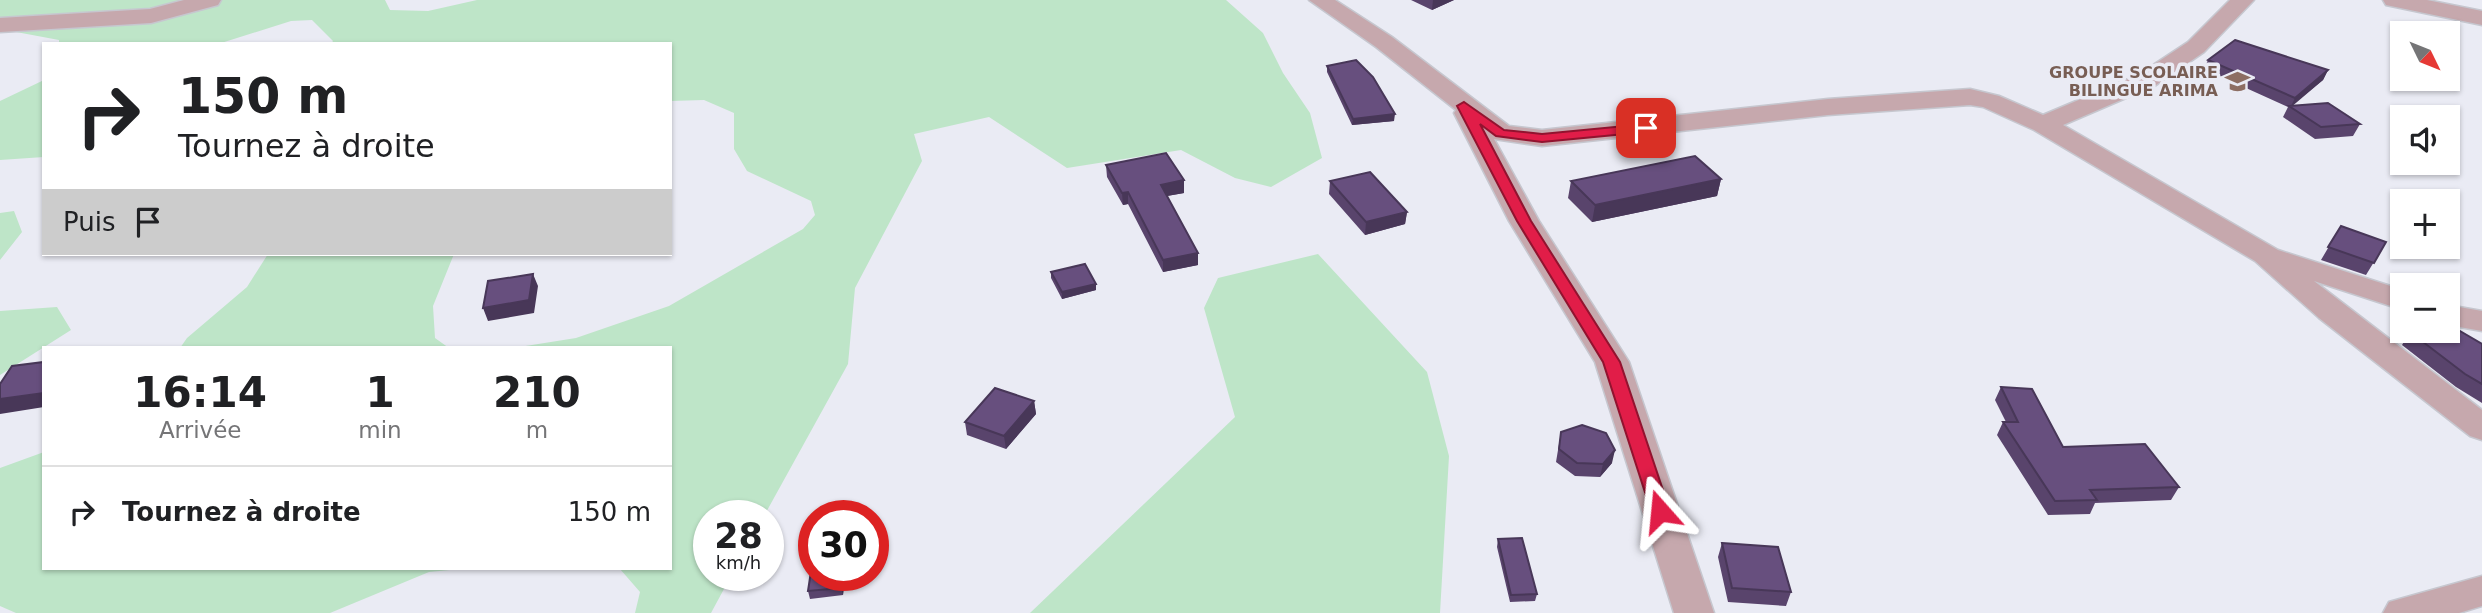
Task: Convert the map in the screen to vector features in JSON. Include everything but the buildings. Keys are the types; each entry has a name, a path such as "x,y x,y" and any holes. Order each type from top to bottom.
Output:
{"street":[{"path":"0,25 151,16 210,0"},
{"path":"1320,0 1384,42 1501,133 1542,138 1828,107 1970,97 2010,107 2266,255 2330,312 2482,428"},
{"path":"2043,124 2147,80 2196,47 2239,4 2261,0"},
{"path":"2394,0 2482,18"},
{"path":"1464,106 1524,221 1612,362 1694,613"},
{"path":"2266,255 2390,296"},
{"path":"2460,317 2482,321"},
{"path":"2403,613 2482,591"}],"green space":[{"path":"0,0 385,0 390,10 428,11 477,0 1226,0 1263,33 1283,73 1310,113 1322,158 1271,187 1235,178 1181,150 1067,168 989,117 914,134 922,161 855,288 848,364 773,500 693,500 693,591 723,591 711,613 635,613 640,592 621,570 672,570 672,346 526,346 576,338 669,306 803,229 815,215 811,201 747,171 734,149 734,113 704,100 672,101 672,42 332,42 312,20 291,21 224,42 59,40 0,29"},
{"path":"42,81 42,157 0,160 0,101"},
{"path":"14,211 22,232 0,260 0,213"},
{"path":"1318,254 1427,372 1449,456 1440,613 1030,613 1235,417 1204,308 1218,278"},
{"path":"267,256 453,256 433,306 435,338 446,346 181,346 187,338 247,287"},
{"path":"57,307 71,330 0,375 0,311"},
{"path":"42,453 42,570 450,570 429,572 330,613 16,613 0,606 0,468"}],"place":[{"name":"GROUPE SCOLAIRE BILINGUE ARIMA","path":"2238,81"}],"route":[{"path":"1646,128 1542,138 1501,133 1464,106 1524,221 1612,362 1660,511"}]}
